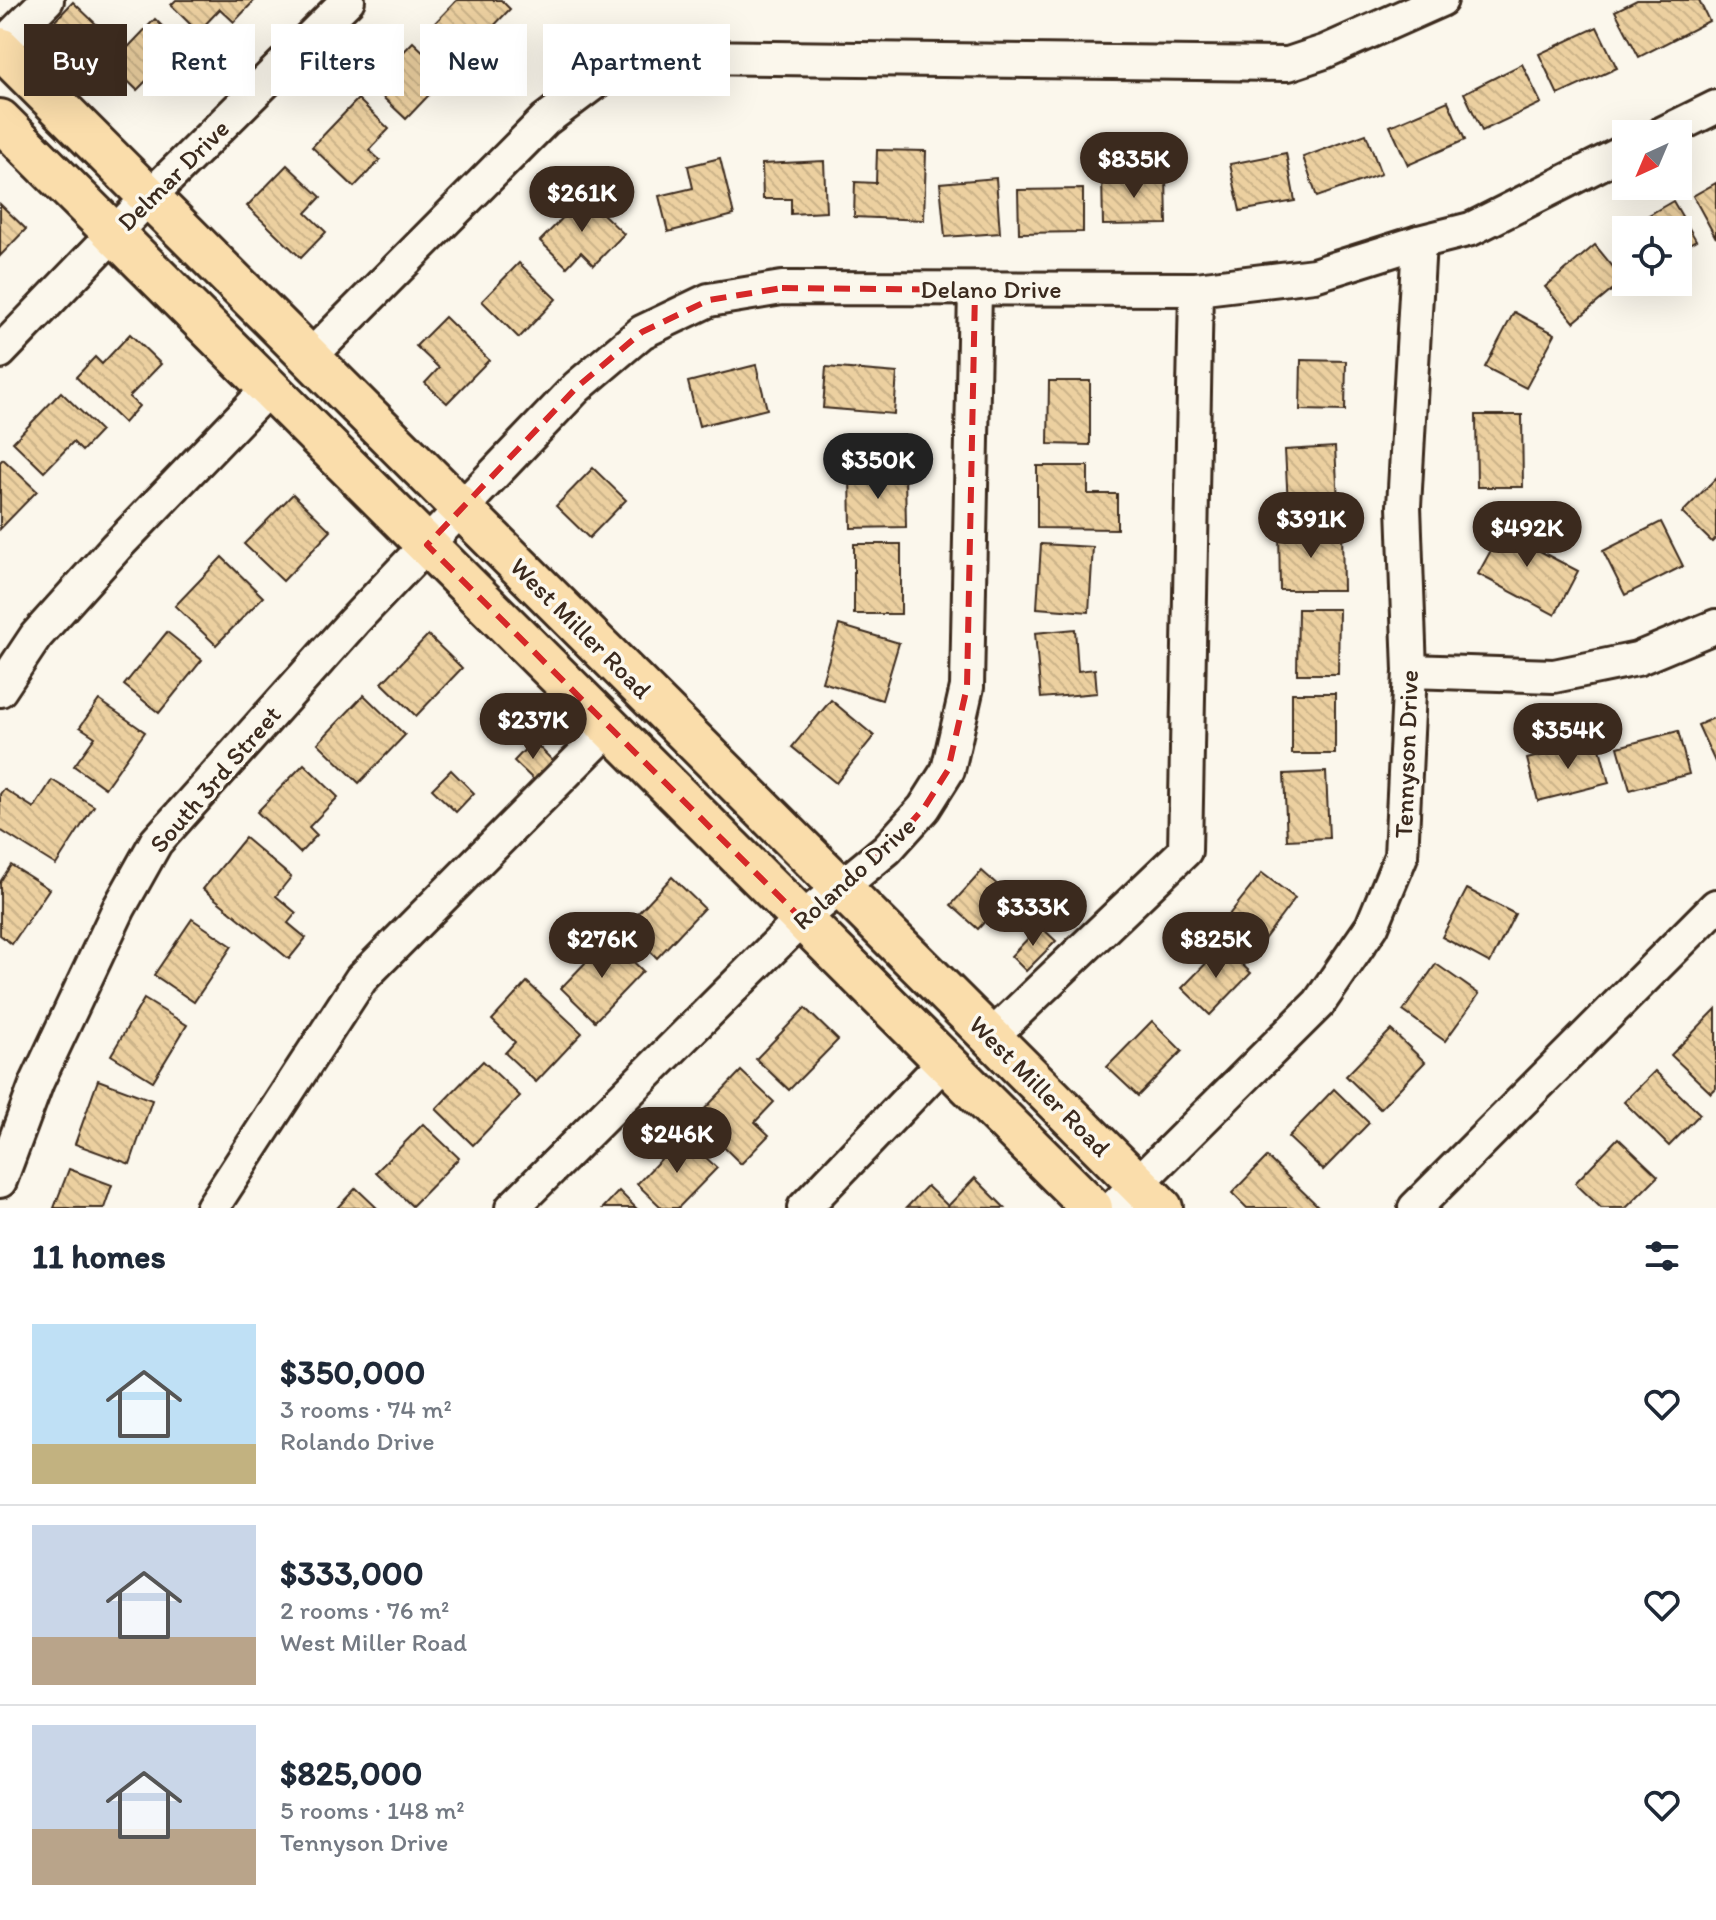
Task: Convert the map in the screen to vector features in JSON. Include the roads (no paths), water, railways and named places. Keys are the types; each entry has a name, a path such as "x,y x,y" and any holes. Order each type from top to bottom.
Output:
{"main road":[{"name":"West Miller Road","path":"0,47 991,1037 1138,1200"},
{"name":"West Miller Road","path":"0,120 1092,1208"}],"street":[{"path":"0,47 47,0"},
{"name":"Delmar Drive","path":"0,352 149,197 348,0"},
{"path":"310,357 545,120 618,65 688,57 899,62 1288,64 1324,52 1441,0"},
{"path":"1690,120 1716,107"},
{"name":"Delano Drive","path":"427,545 588,378 642,332 709,300 782,288 1196,289 1314,275 1471,229 1612,158"},
{"name":"Tennyson Drive","path":"1138,1200 1319,1003 1372,926 1401,856 1410,671 1404,506 1419,242"},
{"path":"991,1037 1185,851 1196,289"},
{"name":"Rolando Drive","path":"512,1208 802,919 887,849 924,808 948,770 967,687 975,290"},
{"path":"0,690 36,636 116,547 269,388"},
{"name":"South 3rd Street","path":"0,1181 37,1082 119,908 156,842 354,621 427,545"},
{"path":"1410,671 1554,676 1637,659 1716,626"},
{"path":"212,1208 361,979 610,728"},
{"path":"1415,1208 1716,906"},
{"path":"804,1208 945,1061"}]}
